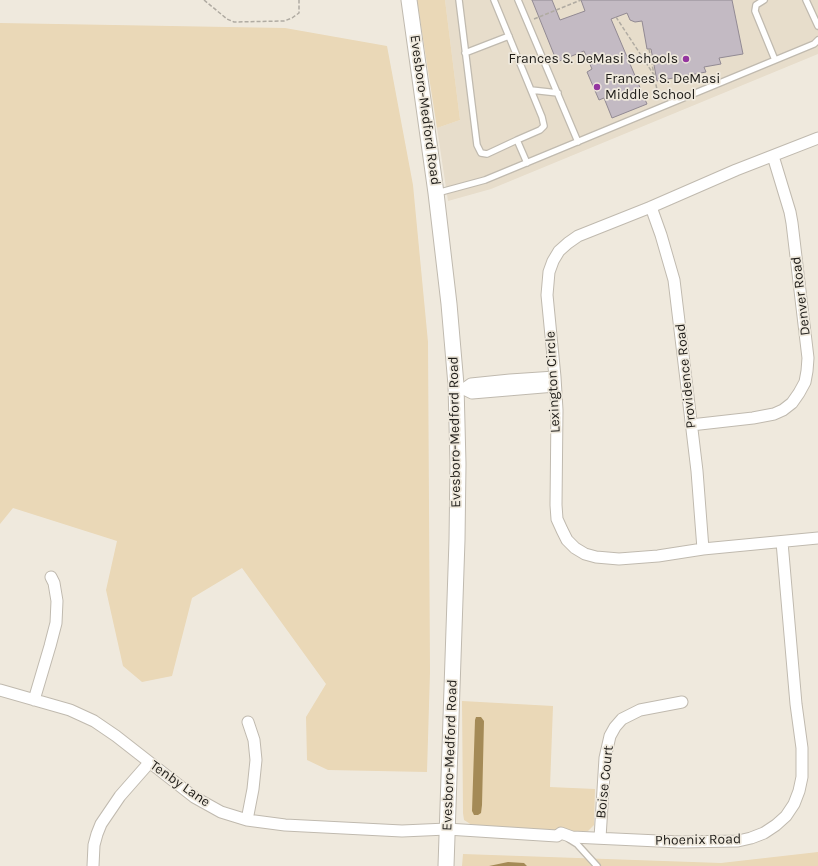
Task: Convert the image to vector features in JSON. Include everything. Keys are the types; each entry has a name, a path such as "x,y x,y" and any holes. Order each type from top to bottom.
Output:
{"street":[{"name":"Evesboro-Medford Road","path":"409,0 436,193 460,390 457,540 446,866"},
{"name":"Lexington Circle","path":"818,138 709,181 651,207 578,236 559,251 553,261 549,272 547,295 557,410 557,518 564,535 575,548 585,554 596,557 619,559 658,556 702,549 818,538"},
{"name":"Denver Road","path":"691,425 754,418 774,414 784,410 792,403 804,382 808,358 794,235 790,212 773,156"},
{"name":"Providence Road","path":"651,207 674,280 697,477 702,549"},
{"path":"460,390 471,384 510,380 555,382"},
{"name":"Phoenix Road","path":"447,829 557,836 560,833 572,837 709,842 738,841 751,838 770,829 786,816 800,791 803,762 796,704 782,542"},
{"path":"34,700 56,623 57,601 52,577"},
{"name":"Tenby Lane","path":"0,690 70,710 94,721 116,736 204,804 221,812 247,820 298,826 407,831 447,829"},
{"name":"Boise Court","path":"600,838 605,758 608,742 615,727 622,719 636,712 682,702"},
{"path":"247,820 254,785 256,760 254,740 248,722"},
{"path":"93,866 96,834 101,824 120,796 149,763"}],"lane":[{"path":"459,0 477,145 481,153 487,154 540,130 544,126 542,117 494,0"},
{"path":"518,0 578,142"},
{"path":"764,0 756,5 755,11 776,60"},
{"path":"806,0 818,26"},
{"path":"465,53 509,36"},
{"path":"436,193 485,180 776,60 814,44 818,40"},
{"path":"531,90 558,93"},
{"path":"517,140 527,163"},
{"path":"560,833 576,844 597,866"}],"path":[{"path":"204,0 234,22 284,21 299,13 299,0"},
{"path":"527,22 581,0"},
{"path":"616,17 654,75"},
{"path":"649,49 661,108"}],"shaded area":[{"path":"417,0 445,0 460,120 437,128"},
{"name":"Frances S. DeMasi Middle School","path":"445,0 818,0 818,54 491,189 448,201 437,128 460,120"},
{"path":"0,23 285,28 387,46 413,185 428,342 430,672 427,772 328,770 307,760 306,717 326,684 242,568 192,598 172,676 142,682 123,666 106,590 117,541 13,508 0,524"},
{"path":"462,701 553,706 550,787 595,789 594,825 588,831 579,833 472,825 464,820"},
{"path":"476,717 481,717 484,721 482,805 481,813 474,815 472,811"},
{"path":"818,852 818,866 462,866 463,854 721,863"},
{"path":"508,862 524,863 527,866 489,866"}],"building":[{"name":"Frances S. DeMasi Schools","path":"532,0 552,0 560,20 585,11 581,0 732,0 743,54 719,58 721,64 704,67 706,72 657,81 651,49 647,49 642,21 635,22 630,20 627,13 611,19 647,104 612,118 604,98 599,100 587,72 592,69 584,51 557,62"}],"place":[{"name":"Frances S. DeMasi Schools","path":"686,59"},
{"name":"Frances S. DeMasi Middle School","path":"597,87"}]}
